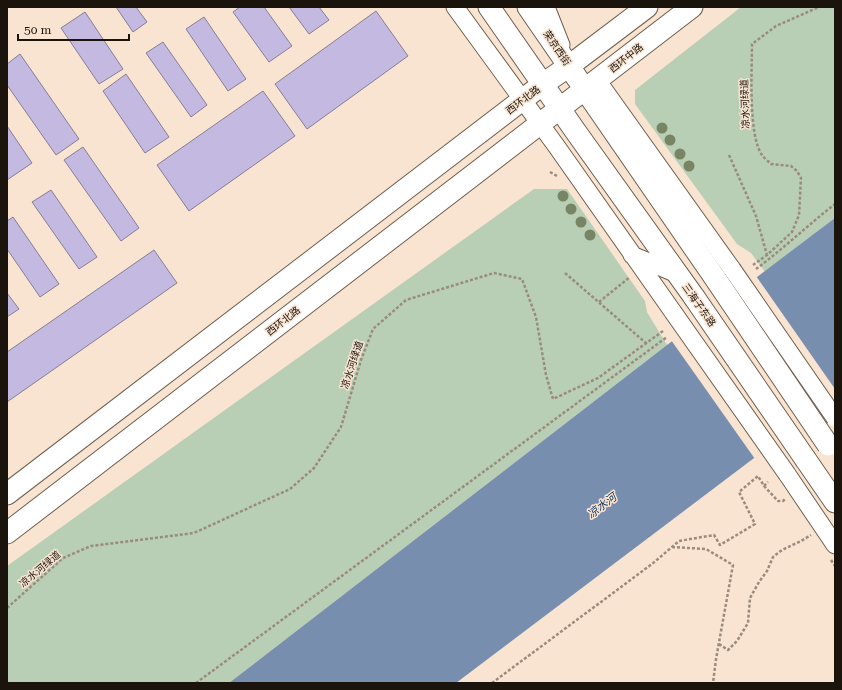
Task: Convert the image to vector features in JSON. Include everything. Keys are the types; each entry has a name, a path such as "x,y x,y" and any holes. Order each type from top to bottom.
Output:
{"main road":[{"path":"489,7 543,84 648,7"},
{"name":"荣京西街","path":"528,7 569,66 591,85"},
{"name":"西环中路","path":"560,109 692,7"},
{"name":"西环北路","path":"7,494 543,84"},
{"name":"三海子东路","path":"543,84 694,297 790,438 794,477 835,502"},
{"path":"591,85 676,221 725,275 813,423 833,445"},
{"name":"西环北路","path":"7,533 560,109"}],"street":[{"path":"455,7 540,124 631,255 794,477 835,545"},
{"path":"546,7 569,66"},
{"path":"591,85 715,246 725,275 835,418"},
{"path":"676,221 715,246"},
{"path":"631,255 677,274"}],"path":[{"name":"凉水河绿道","path":"753,265 767,255 792,232 799,215 801,178 798,171 791,166 771,164 762,154 755,136 752,102 752,44 776,26 819,7"},
{"path":"730,155 756,216 767,255"},
{"path":"756,269 835,204"},
{"path":"565,272 647,344"},
{"name":"凉水河绿道","path":"7,608 63,558 91,546 194,533 290,489 314,468 341,427 361,360 373,329 406,300 494,273 522,279 536,318 546,375 553,399 598,378 663,331"},
{"path":"599,302 633,275"},
{"path":"196,683 667,337"},
{"path":"492,683 679,541 714,536 720,544 754,524 738,492 758,476 764,486 778,501 783,501 794,477"},
{"path":"764,486 768,482"},
{"path":"719,644 728,650 737,641 748,624 750,598 767,571 773,557 782,550 801,541 813,533"},
{"path":"672,547 706,548 733,565 713,683"}],"green space":[{"path":"741,7 835,7 835,218 765,272 751,253 737,244 635,104 635,90"},
{"path":"534,189 567,189 645,301 647,312 667,345 229,683 7,683 7,566"}],"water":[{"name":"凉水河","path":"835,218 835,397 456,683 229,683 667,345"}],"pier":[{"path":"756,276 835,389 835,399 755,459 671,340"}],"building":[{"path":"116,7 136,7 147,22 133,32"},
{"path":"240,7 264,7 292,46 269,62 233,12"},
{"path":"289,7 319,7 329,20 309,34"},
{"path":"376,11 408,56 307,129 275,84"},
{"path":"85,12 123,69 99,84 61,28"},
{"path":"204,17 246,79 228,91 186,29"},
{"path":"163,42 207,105 191,117 146,53"},
{"path":"20,54 79,139 56,155 7,85 7,64"},
{"path":"126,74 169,137 145,153 103,91"},
{"path":"263,91 295,136 189,211 157,165"},
{"path":"7,126 32,163 7,180"},
{"path":"83,147 139,228 121,241 64,160"},
{"path":"51,190 97,257 79,269 32,202"},
{"path":"13,217 59,284 40,297 7,249 7,221"},
{"path":"154,250 177,283 7,402 7,352"},
{"path":"7,293 19,309 7,317"}]}
